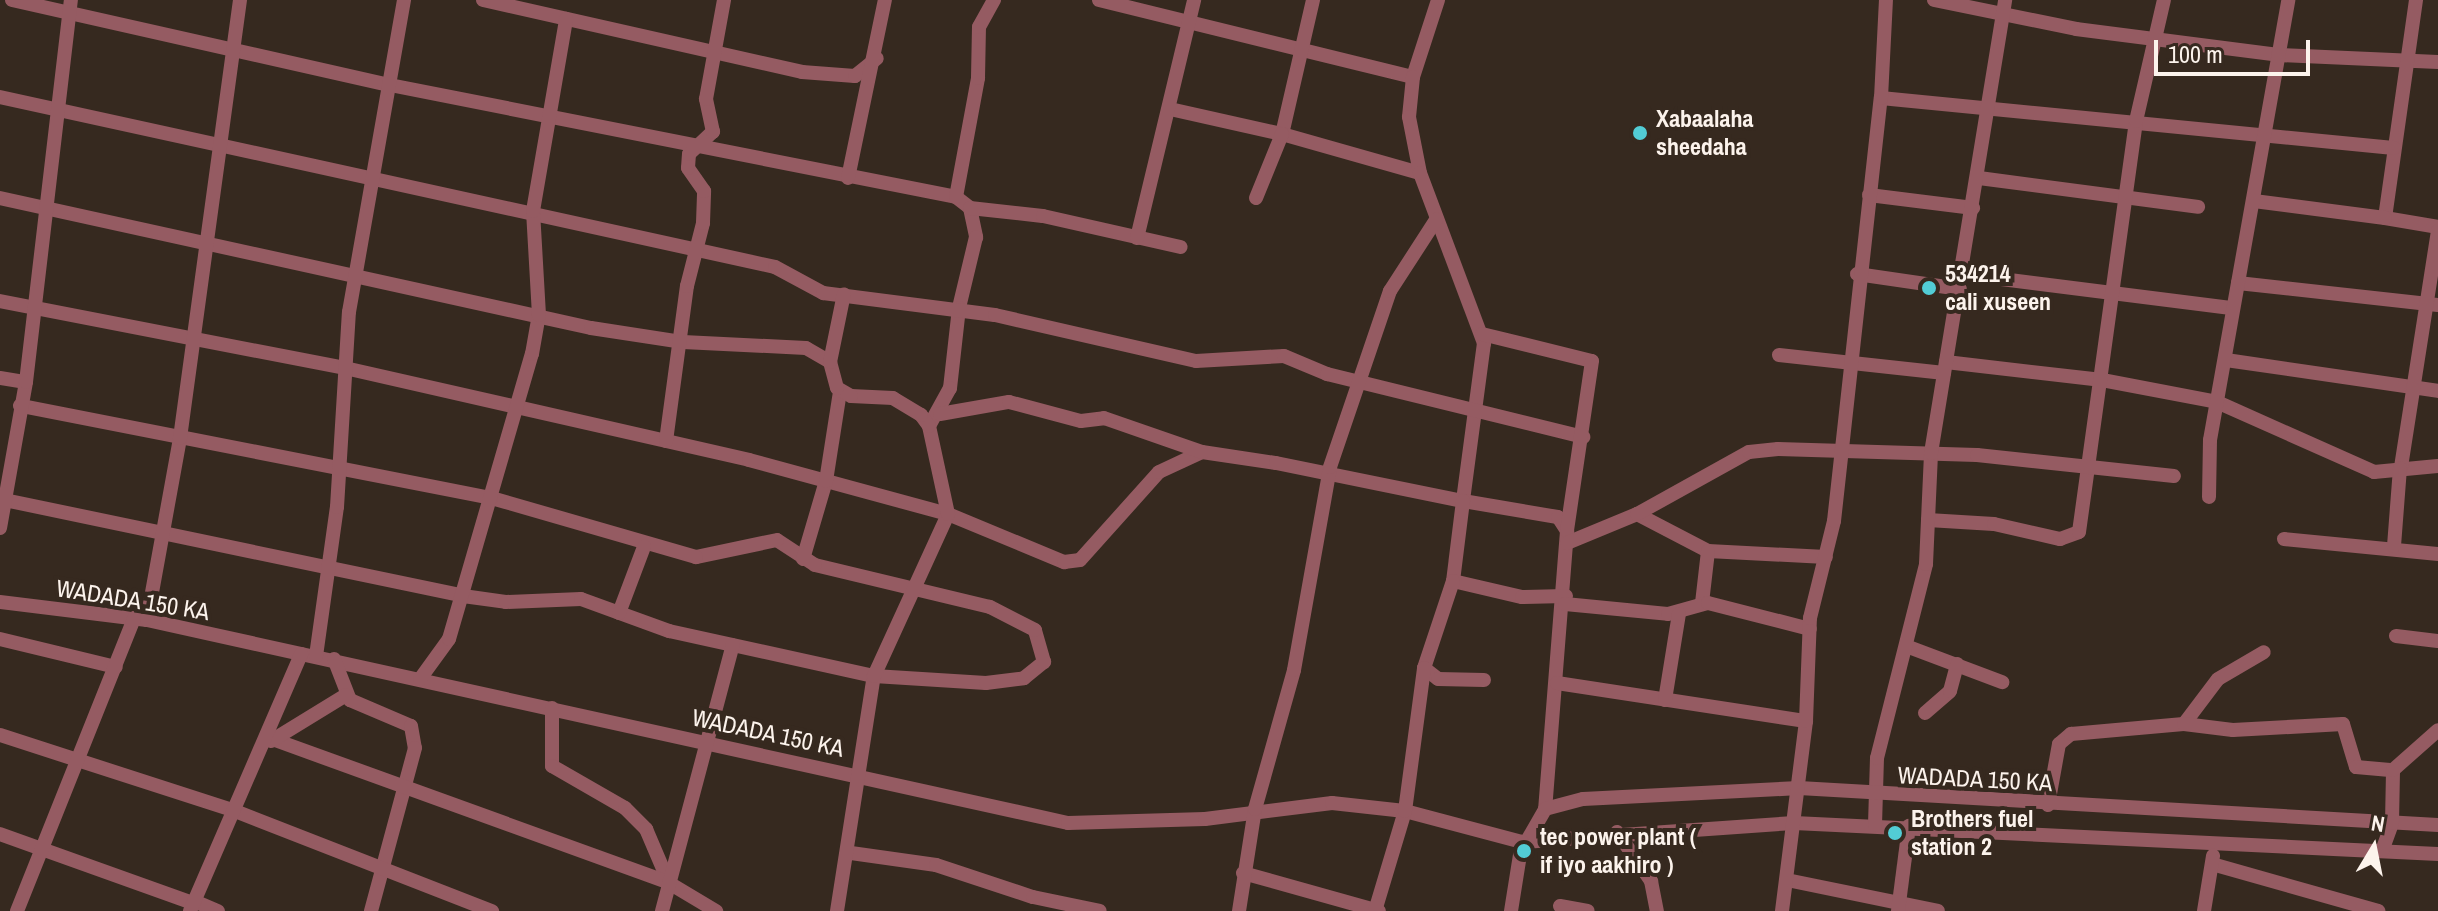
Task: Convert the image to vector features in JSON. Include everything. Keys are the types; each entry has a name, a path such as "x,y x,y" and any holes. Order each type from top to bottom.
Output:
{"street":[{"path":"12,0 70,7 232,51 390,85 956,197 970,208 1181,247"},
{"path":"17,911 116,667 141,620 180,438 240,0"},
{"path":"316,656 331,569 345,368 356,272 404,0"},
{"path":"483,0 837,77 855,76 877,58"},
{"path":"666,441 704,191 688,168 689,154 701,148 713,132 706,99 724,0"},
{"path":"848,178 877,58 885,0"},
{"path":"956,197 978,78 979,27 994,0"},
{"path":"1099,0 1190,27 1413,77"},
{"path":"1137,238 1194,0"},
{"path":"1256,198 1282,134 1313,0"},
{"path":"1243,873 1376,911 1405,811 1424,668 1453,581 1476,413 1482,334 1420,173 1409,117 1413,77 1438,0"},
{"path":"1782,911 1806,721 1810,629 1826,557 1841,451 1857,274 1881,98 1886,0"},
{"path":"1934,0 2004,7 2155,40 2278,55 2438,62"},
{"path":"1928,520 2076,538 2114,297 2136,121 2164,0"},
{"path":"2209,497 2217,402 2288,0"},
{"path":"2385,218 2416,0"},
{"path":"0,528 26,382 42,207 70,7"},
{"path":"1875,825 1877,758 1926,564 1931,453 1979,178 2004,7"},
{"path":"420,679 449,639 491,498 539,315 533,211 566,19"},
{"path":"0,97 220,147 375,176 775,267 823,293 959,308 1196,361 1276,354 1362,383 1583,437"},
{"path":"1881,98 2267,132 2394,148"},
{"path":"1170,109 1282,134 1420,173"},
{"path":"1979,178 2126,202 2198,207"},
{"path":"1869,195 1973,208"},
{"path":"0,198 356,272 539,315 683,342 806,348 830,362"},
{"path":"2254,201 2385,218 2438,229 2432,304 2400,468 2394,546"},
{"path":"929,426 940,414 950,388 959,308 976,237 970,208"},
{"path":"1239,911 1255,809 1294,670 1328,477 1362,383 1390,291 1436,220"},
{"path":"1857,274 2233,308"},
{"path":"2238,283 2432,304"},
{"path":"803,559 826,481 840,392 830,362 844,294"},
{"path":"0,301 193,342 345,368 666,441 948,514 1064,562 1080,560 1159,472 1202,452"},
{"path":"1482,334 1589,357 1594,371 1567,537 1566,600 1545,809 1525,841 1511,911"},
{"path":"1779,355 2102,380 2217,402 2366,469 2438,466"},
{"path":"2226,360 2438,391"},
{"path":"0,378 26,382"},
{"path":"837,911 851,853 874,676 948,514 929,426 893,398 840,392"},
{"path":"940,414 1009,402 1081,421 1114,420 1202,452 1558,517 1567,537"},
{"path":"3,500 162,530 463,596 506,602 581,599 733,645 874,676 986,683 1040,671 1042,641 1035,630 990,607 803,559 777,540 712,558 644,547 491,498 20,406"},
{"path":"1567,537 1637,514 1749,452 1931,453 2174,476"},
{"path":"1637,514 1708,551 1826,557"},
{"path":"2284,539 2340,548 2394,546 2408,554 2438,554"},
{"path":"619,613 644,547"},
{"path":"1702,603 1708,551"},
{"path":"1453,581 1522,597 1679,614 1702,603 1810,629"},
{"name":"WADADA 150 KA","path":"0,602 141,620 334,659 709,745 860,774 1068,823 1205,819 1255,809 1332,803 1405,811 1525,841 1617,832 1794,823 1909,826 2438,854"},
{"path":"1665,700 1679,614"},
{"path":"2396,636 2438,641"},
{"path":"0,639 116,667"},
{"path":"662,911 709,745 733,645"},
{"path":"1906,646 2002,682"},
{"path":"2184,724 2218,679 2264,652"},
{"path":"193,905 269,741 301,654"},
{"path":"334,659 346,695 411,726 415,748 409,788 371,911"},
{"path":"1925,713 1950,691 1957,664"},
{"path":"1424,668 1438,679 1484,680"},
{"path":"1557,683 1806,721"},
{"path":"269,741 346,695"},
{"path":"552,708 552,766 636,818 669,883"},
{"path":"2048,805 2065,736 2184,724 2233,730 2343,724 2356,767 2393,770 2438,730"},
{"path":"0,735 235,811 492,911"},
{"path":"269,741 409,788 669,883 716,911"},
{"path":"2382,851 2392,823 2393,770"},
{"name":"WADADA 150 KA","path":"1545,809 1624,794 1799,788 2048,805 2438,825"},
{"path":"1899,905 1909,826"},
{"path":"1617,832 1651,881 1657,911"},
{"path":"0,834 193,905 218,911"},
{"path":"2204,911 2215,844"},
{"path":"851,853 936,865 1033,897 1100,911"},
{"path":"2212,864 2378,911"},
{"path":"1787,880 1938,911"},
{"path":"1560,906 1588,911"}],"place":[{"name":"Xabaalaha sheedaha","path":"1640,133"},
{"name":"534214 cali xuseen","path":"1929,288"},
{"name":"Brothers fuel station 2","path":"1895,833"},
{"name":"tec power plant ( if iyo aakhiro )","path":"1524,851"}]}
